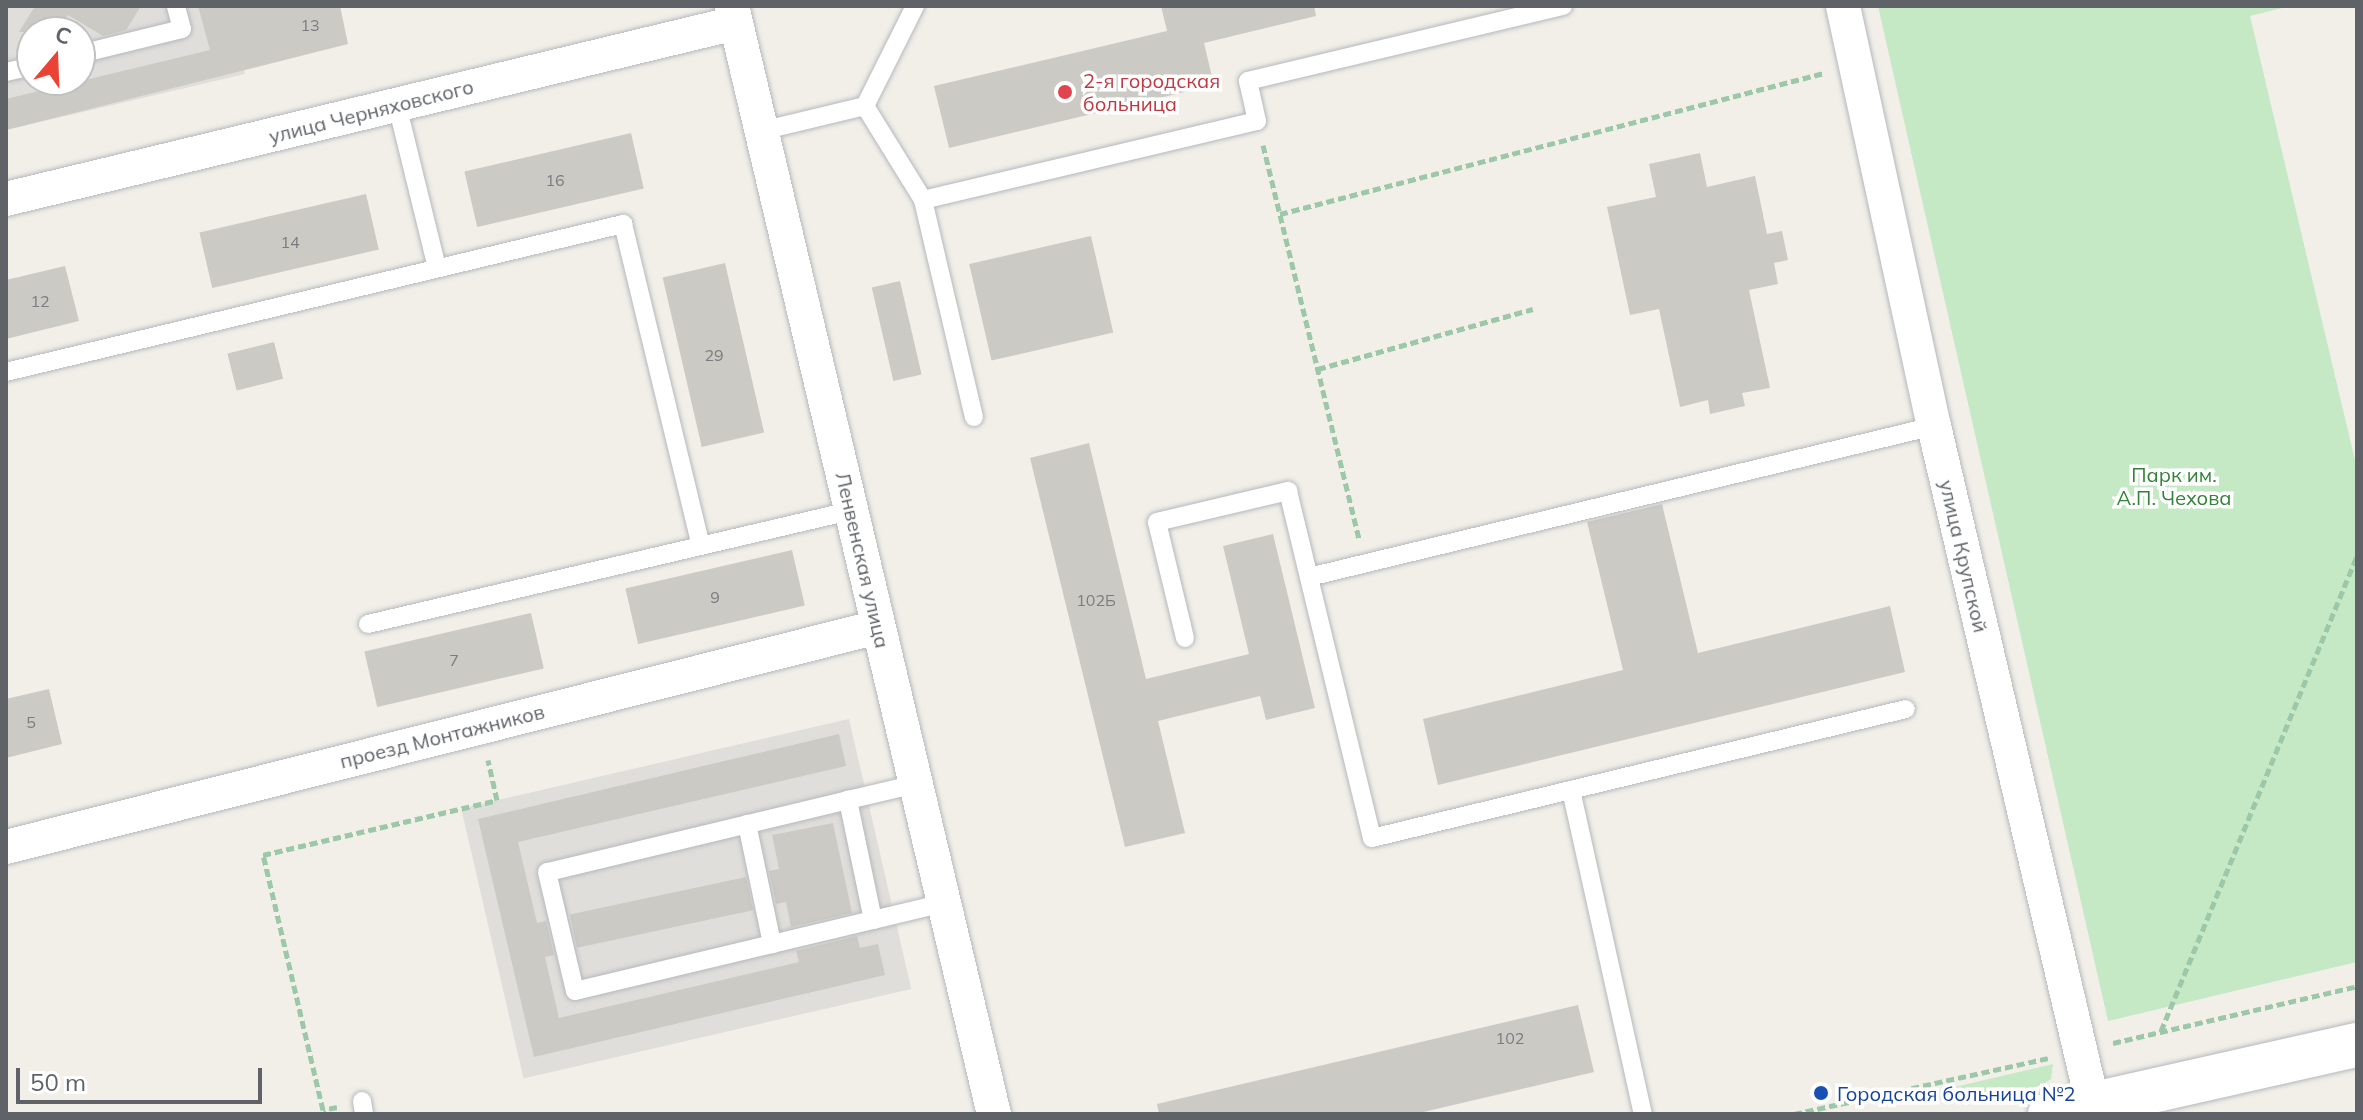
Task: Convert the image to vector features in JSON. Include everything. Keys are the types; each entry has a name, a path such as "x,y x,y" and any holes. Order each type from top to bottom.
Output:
{"main road":[{"path":"2050,1114 2357,1045"}],"street":[{"name":"улица Крупской","path":"1843,6 1934,426 2093,1105"},
{"name":"улица Черняховского","path":"6,199 397,105 734,15"},
{"name":"Ленвенская улица","path":"734,15 994,1114"},
{"name":"проезд Монтажников","path":"6,847 878,627"}],"lane":[{"path":"96,50 182,29 176,6"},
{"path":"761,131 865,106 915,6"},
{"path":"923,200 1257,121 1248,81 1563,6"},
{"path":"397,105 437,268"},
{"path":"865,106 923,200 974,417"},
{"path":"6,372 623,224 701,546"},
{"path":"1309,577 1934,426"},
{"path":"1185,638 1157,522 1288,491 1372,838 1906,709"},
{"path":"368,624 851,511"},
{"path":"916,784 547,872 575,991 944,903"},
{"path":"1571,790 1643,1114"},
{"path":"848,800 873,920"},
{"path":"747,824 772,944"}],"path":[{"path":"1280,214 1856,65"},
{"path":"1257,121 1365,563"},
{"path":"1318,369 1533,309"},
{"path":"2161,1032 2357,556"},
{"path":"363,1108 323,1110 263,855 497,800 480,726"}],"shaded area":[{"path":"6,6 228,6 245,74 6,130"},
{"path":"849,719 911,989 524,1078 461,809"}],"green space":[{"name":"Парк им. А.П. Чехова","path":"1878,6 2290,6 2250,16 2357,469 2357,962 2108,1021"},
{"path":"2053,1064 2051,1079 2040,1086 1969,1101 1903,1099"}],"building":[{"path":"35,6 141,6 126,30 103,36 96,32 96,16 29,16"},
{"path":"198,6 340,6 348,44 6,130 6,99 18,96 96,96 96,77 210,50"},
{"path":"1161,6 1314,6 1316,16 1204,43 1214,85 949,148 934,86 1167,31"},
{"path":"631,133 644,189 477,227 464,171"},
{"path":"1700,153 1707,187 1755,176 1767,234 1782,231 1788,260 1774,263 1778,284 1749,290 1770,388 1742,393 1745,406 1710,414 1708,400 1680,407 1659,309 1630,315 1607,207 1656,197 1649,164"},
{"path":"366,194 379,250 212,288 199,232"},
{"path":"1091,236 1113,332 991,361 969,264"},
{"path":"725,263 764,433 702,447 663,277"},
{"path":"65,266 79,321 6,339 6,280"},
{"path":"900,281 922,375 893,381 872,288"},
{"path":"274,342 283,379 237,390 227,354"},
{"path":"1089,443 1146,679 1249,654 1223,546 1273,534 1315,708 1266,720 1260,696 1158,721 1185,833 1125,847 1030,458"},
{"path":"1662,504 1698,653 1890,606 1905,672 1438,785 1423,719 1623,670 1587,522"},
{"path":"792,550 805,606 638,644 625,588"},
{"path":"531,613 544,669 377,707 364,651"},
{"path":"49,689 62,744 6,758 6,699"},
{"path":"839,734 846,766 518,842 537,923 546,921 554,955 545,957 559,1018 799,962 796,951 857,936 860,948 878,944 885,975 534,1057 478,819"},
{"path":"833,823 852,913 791,927 786,902 776,904 769,871 779,869 772,835"},
{"path":"746,877 753,910 577,948 570,914"},
{"path":"1578,1005 1594,1072 1415,1114 1159,1114 1157,1104"}],"place":[{"name":"2-я городская больница","path":"1065,92"},
{"name":"Городская больница №2","path":"1821,1093"}]}
